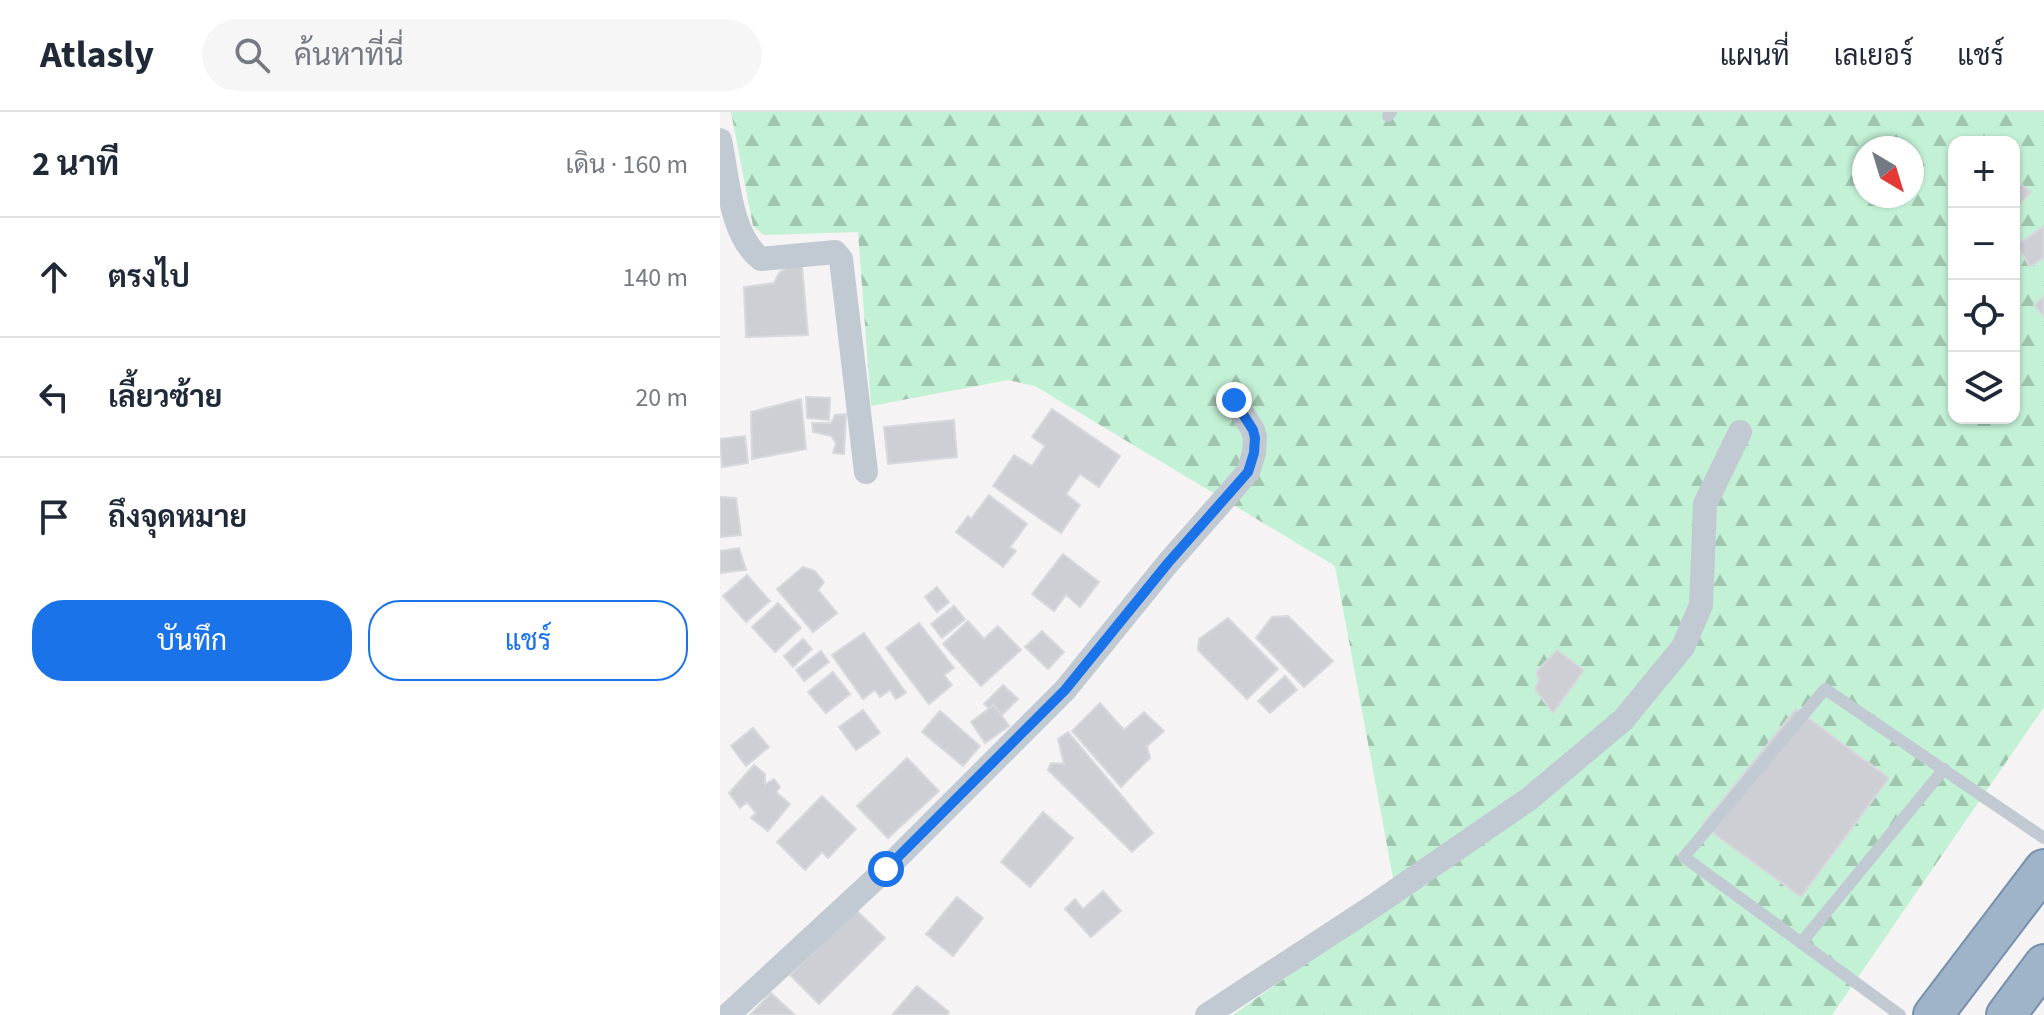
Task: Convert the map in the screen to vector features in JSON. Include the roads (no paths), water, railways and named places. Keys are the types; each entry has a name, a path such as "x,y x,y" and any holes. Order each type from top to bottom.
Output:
{"highway":[{"path":"1933,1015 2044,869"},
{"path":"2006,1015 2044,964"}],"street":[{"path":"720,140 739,232 749,250 761,259 835,252 841,259 866,472"},
{"path":"728,1015 886,869 1065,690 1168,563 1248,472 1255,438 1234,400"},
{"path":"1207,1015 1529,799 1623,720 1683,647 1701,605 1705,504 1740,432"}],"lane":[{"path":"1900,1015 1684,857 1825,689 2044,838"},
{"path":"1801,943 1944,769"}]}
